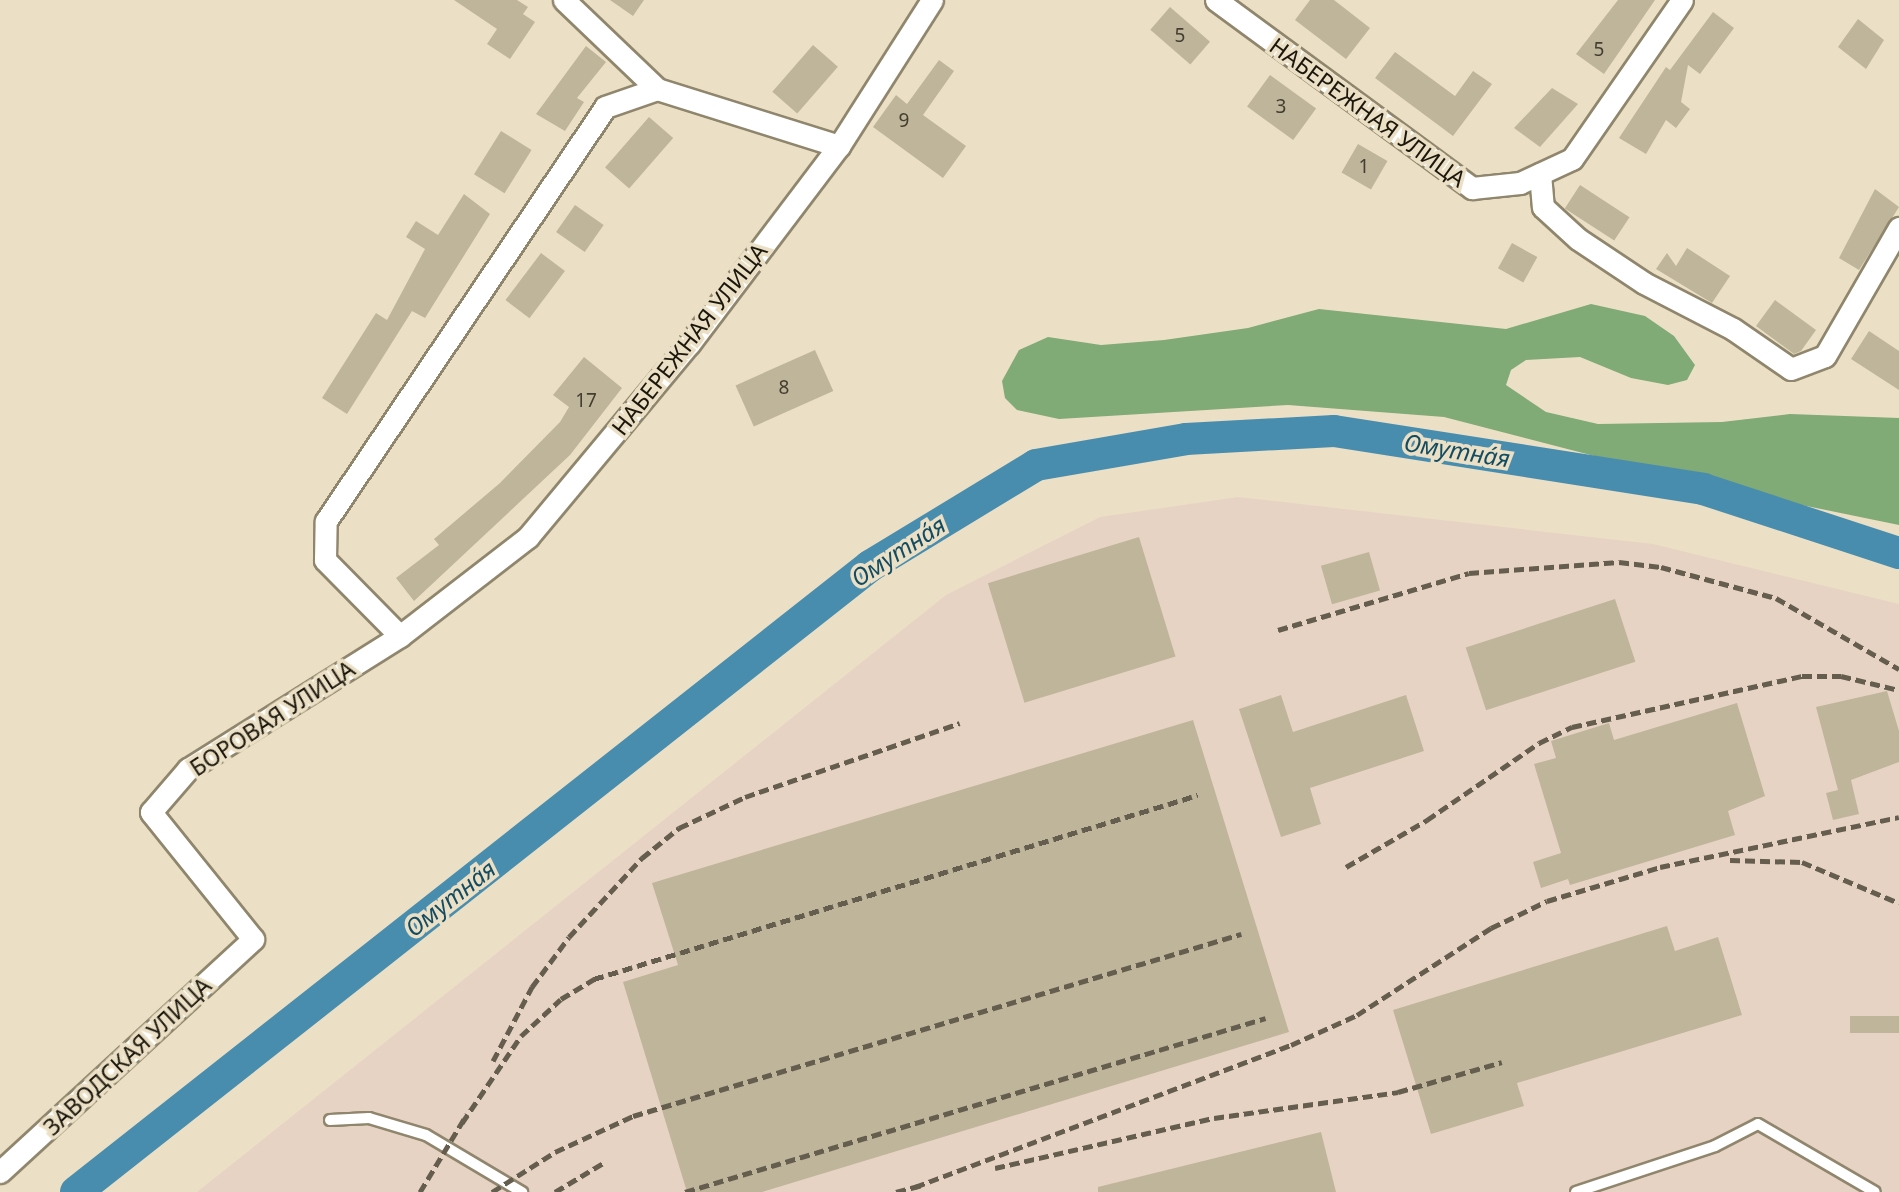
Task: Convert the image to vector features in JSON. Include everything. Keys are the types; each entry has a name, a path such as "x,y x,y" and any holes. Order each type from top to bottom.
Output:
{"street":[{"path":"564,0 657,89 839,146"},
{"name":"НАБЕРЕЖНАЯ УЛИЦА","path":"400,636 528,537 689,344 839,146 932,0"},
{"name":"НАБЕРЕЖНАЯ УЛИЦА","path":"1216,0 1472,188 1520,183 1572,159 1682,0"},
{"path":"400,636 326,560 326,521 605,107 657,89"},
{"path":"1540,174 1543,207 1578,239 1644,283 1733,329 1791,369 1825,356 1899,228"},
{"name":"БОРОВАЯ УЛИЦА","path":"253,939 150,812 188,769 400,636"},
{"name":"ЗАВОДСКАЯ УЛИЦА","path":"0,1172 253,939"}],"lane":[{"path":"330,1120 369,1118 405,1127 448,1146 522,1192"},
{"path":"1576,1192 1715,1146 1758,1124 1875,1192"}],"shaded area":[{"path":"1238,497 1653,544 1899,604 1899,1192 197,1192 946,595 1100,517"}],"green space":[{"path":"1591,304 1645,316 1674,336 1695,365 1687,380 1668,385 1631,378 1580,357 1526,360 1511,370 1506,385 1546,412 1598,424 1722,422 1790,414 1899,418 1899,525 1714,487 1444,417 1288,405 1059,419 1017,410 1005,398 1002,381 1019,350 1048,337 1101,345 1164,340 1248,328 1319,309 1506,329"}],"building":[{"path":"454,0 517,0 528,7 523,14 535,22 510,59 487,44 497,29"},
{"path":"610,0 644,0 633,16"},
{"path":"1310,0 1334,0 1370,28 1346,59 1295,20"},
{"path":"1618,0 1655,0 1604,74 1576,54"},
{"path":"1170,7 1210,42 1190,64 1150,30"},
{"path":"1713,12 1734,28 1700,74 1688,65 1681,102 1690,109 1676,128 1666,120 1646,154 1619,138 1666,67 1670,70"},
{"path":"1858,19 1884,40 1866,69 1838,47"},
{"path":"813,45 838,67 797,113 772,92"},
{"path":"586,46 606,62 577,98 584,102 565,131 536,114"},
{"path":"1395,52 1455,96 1473,71 1492,84 1453,136 1375,78"},
{"path":"939,60 954,71 923,115 966,146 943,178 873,127 896,95 907,104"},
{"path":"1270,75 1316,109 1293,140 1247,107"},
{"path":"1552,88 1578,104 1540,147 1514,128"},
{"path":"649,117 673,138 629,189 605,168"},
{"path":"501,131 532,150 505,193 474,174"},
{"path":"1358,144 1387,161 1371,190 1342,173"},
{"path":"1580,185 1629,217 1614,241 1565,208"},
{"path":"1875,189 1899,207 1859,270 1839,258"},
{"path":"464,194 490,214 425,318 412,311 347,414 322,398 376,313 387,320 425,249 406,237 416,221 438,235"},
{"path":"575,205 604,225 585,252 556,232"},
{"path":"1512,243 1537,257 1523,282 1498,268"},
{"path":"1687,248 1730,276 1712,303 1656,269 1667,253 1676,266"},
{"path":"541,253 565,271 529,318 505,300"},
{"path":"1775,300 1816,330 1801,351 1794,354 1756,326"},
{"path":"1869,331 1899,351 1899,390 1851,359"},
{"path":"815,350 833,391 754,426 736,385"},
{"path":"584,357 622,388 570,455 414,601 396,578 439,545 434,539 500,483 560,422 569,407 553,395"},
{"path":"1139,537 1176,657 1024,703 988,583"},
{"path":"1369,552 1380,590 1332,604 1321,566"},
{"path":"1615,599 1635,662 1486,710 1466,648"},
{"path":"1887,691 1899,731 1899,762 1851,780 1859,814 1833,820 1826,793 1838,790 1816,707"},
{"path":"1281,695 1293,732 1406,695 1424,751 1310,788 1321,824 1281,837 1239,709"},
{"path":"1737,703 1765,796 1728,811 1735,835 1570,885 1568,879 1541,888 1533,862 1561,853 1534,764 1556,758 1551,741 1609,723 1614,740"},
{"path":"1193,720 1289,1032 762,1192 687,1192 623,982 678,965 652,883"},
{"path":"1667,926 1675,951 1718,937 1742,1015 1517,1083 1524,1106 1431,1134 1393,1010"},
{"path":"1850,1016 1899,1016 1899,1033 1850,1033"},
{"path":"1321,1132 1336,1192 1098,1192 1098,1187"}],"waterway":[{"name":"Омутна́я","path":"76,1192 870,566 1036,465 1186,439 1334,431 1703,489 1899,553"}],"railway":[{"path":"1278,630 1469,573 1619,562 1661,567 1776,598 1899,669"},
{"path":"1346,867 1427,820 1539,743 1572,727 1802,676 1841,676 1899,690"},
{"path":"493,1061 532,987 569,937 642,858 679,828 745,797 960,723"},
{"path":"462,1123 521,1036 561,999 594,979 1198,795"},
{"path":"915,1187 1291,1045 1357,1015 1491,928 1547,901 1660,867 1899,817"},
{"path":"1730,860 1802,862 1899,903"},
{"path":"492,1192 555,1152 633,1116 1241,934"},
{"path":"685,1192 1266,1018"},
{"path":"995,1168 1214,1118 1398,1092 1502,1062"},
{"path":"420,1192 467,1114"},
{"path":"555,1192 605,1162"},
{"path":"896,1192 923,1185"}]}
